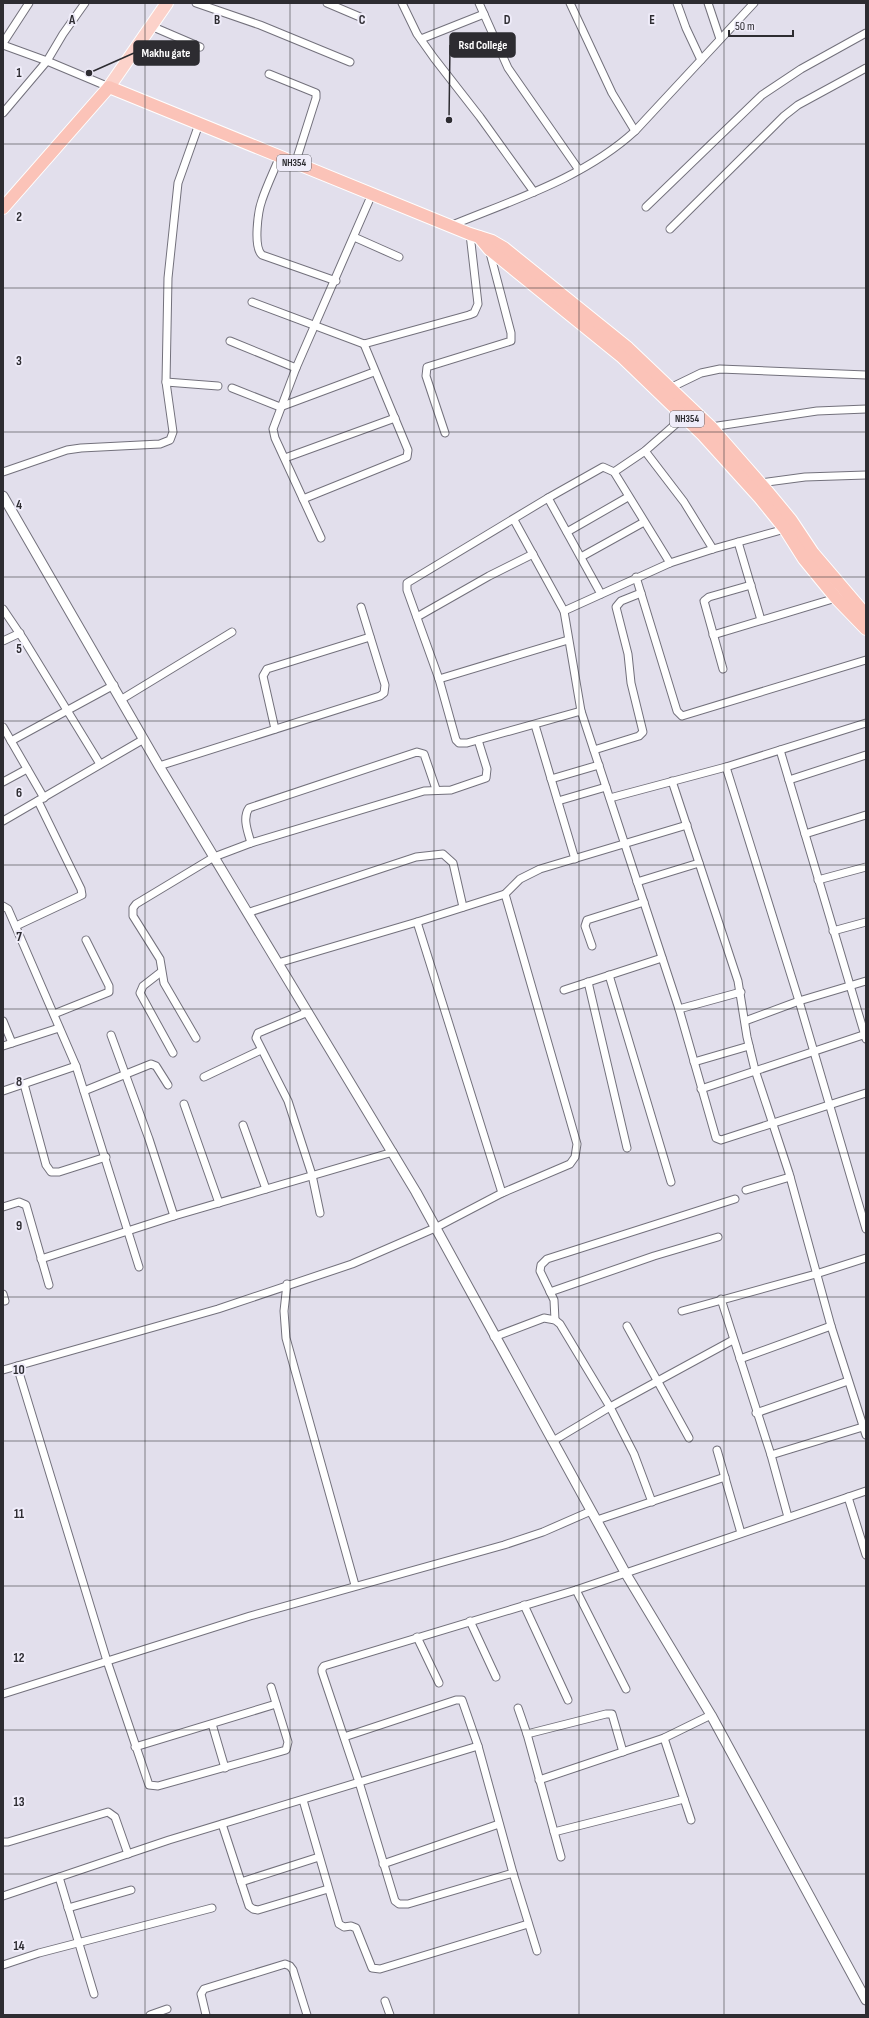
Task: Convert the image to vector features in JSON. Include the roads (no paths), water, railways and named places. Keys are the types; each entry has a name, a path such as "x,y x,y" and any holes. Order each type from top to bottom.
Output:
{"highway":[{"name":"NH354","path":"109,87 474,236 492,241 504,248 628,348 670,388 688,413 786,529 804,559 836,598 866,629"},
{"path":"3,208 109,87"},
{"name":"NH354","path":"474,236 621,356 688,413 711,428 791,520 812,553 866,615"}],"main road":[{"path":"109,87 167,3"}],"street":[{"path":"29,3 3,44 109,87"},
{"path":"3,113 47,61 63,34 85,3"},
{"path":"196,3 260,24 350,62"},
{"path":"327,3 360,17"},
{"path":"402,3 421,39 534,192"},
{"path":"479,3 508,68 579,170"},
{"path":"570,3 612,93 635,131"},
{"path":"677,3 686,28 701,60"},
{"path":"708,3 720,39"},
{"path":"450,226 534,192 579,170 619,145 635,131 754,3"},
{"path":"421,39 484,14"},
{"path":"151,26 200,47"},
{"path":"646,207 762,95 801,68 866,33"},
{"path":"670,229 784,116 798,105 866,68"},
{"path":"269,74 316,93 316,98 296,164"},
{"path":"3,472 67,450 166,443 170,440 173,432 166,382 168,278 175,202 181,172 199,124"},
{"path":"280,156 261,201 257,243 258,252 262,255 336,280"},
{"path":"321,538 273,428 296,368 336,280 372,194"},
{"path":"252,302 314,327 364,344 474,313 478,304 474,236"},
{"path":"354,237 399,257"},
{"path":"445,433 426,376 427,367 511,341 511,333 489,249"},
{"path":"230,341 296,368"},
{"path":"303,499 405,459 408,454 408,450 374,372 364,344"},
{"path":"670,388 701,373 720,369 866,375"},
{"path":"232,388 280,407 374,372"},
{"path":"166,382 218,386"},
{"path":"711,428 800,413 866,410"},
{"path":"614,472 645,451 688,413"},
{"path":"285,458 395,418"},
{"path":"645,451 684,502 713,549"},
{"path":"581,711 463,744 456,740 439,678 406,590 407,584 548,498 603,467 614,472 670,564"},
{"path":"760,483 805,477 866,475"},
{"path":"3,496 114,685 159,766 392,1152 626,1574 711,1715 866,2000"},
{"path":"567,532 628,496"},
{"path":"548,498 601,594"},
{"path":"514,520 564,611 581,711 679,1009 701,1089 718,1140 866,1093"},
{"path":"581,558 644,522"},
{"path":"564,611 636,577 670,564 713,549 786,529"},
{"path":"738,542 761,620"},
{"path":"417,617 489,576 533,554"},
{"path":"636,577 677,711 682,716 866,660"},
{"path":"723,669 704,604 706,598 751,586"},
{"path":"594,750 639,736 643,732 631,682 628,654 616,607 621,601 641,593"},
{"path":"713,634 836,598"},
{"path":"159,766 380,696 384,693 385,685 361,606"},
{"path":"3,609 20,633 100,764"},
{"path":"122,699 232,632"},
{"path":"3,641 20,633"},
{"path":"275,729 263,676 267,669 370,637"},
{"path":"439,678 568,640"},
{"path":"11,741 114,685"},
{"path":"610,798 726,767 866,723"},
{"path":"535,725 575,859"},
{"path":"3,727 27,769 81,889 82,895 16,926"},
{"path":"3,821 144,739"},
{"path":"196,1038 165,987 161,972 160,959 133,916 133,908 136,904 214,858 251,843 417,793 436,790 451,790 486,778 487,769 478,740"},
{"path":"701,1089 755,1070 866,1036 833,931 780,750"},
{"path":"251,843 245,820 246,812 249,808 417,752 424,754 436,790"},
{"path":"789,780 866,755"},
{"path":"551,779 599,765"},
{"path":"726,767 799,1001 828,1104 866,1229"},
{"path":"3,782 27,769"},
{"path":"672,781 741,992 749,1046 755,1070 790,1177 831,1326 848,1381 865,1426 866,1435"},
{"path":"558,801 606,787"},
{"path":"805,834 866,815"},
{"path":"278,963 505,894 520,879 532,872 687,825"},
{"path":"247,913 416,857 443,854 453,863 463,907"},
{"path":"637,882 700,863"},
{"path":"818,880 866,867"},
{"path":"3,1370 218,1309 288,1284 369,1258 434,1228 502,1193 570,1164 575,1157 577,1144 505,894"},
{"path":"592,946 585,924 587,920 644,902"},
{"path":"3,906 8,909 16,926 76,1066 106,1157 139,1266"},
{"path":"417,922 502,1193"},
{"path":"833,931 866,922"},
{"path":"54,1014 109,992 109,986 86,940"},
{"path":"564,990 662,958"},
{"path":"161,972 143,986 140,993 174,1053"},
{"path":"609,975 671,1182"},
{"path":"745,1021 799,1001 866,981"},
{"path":"588,982 627,1148"},
{"path":"679,1009 741,992"},
{"path":"308,1012 258,1033 256,1038 288,1101 312,1175 320,1213"},
{"path":"3,1021 12,1043"},
{"path":"3,1046 59,1028"},
{"path":"111,1035 174,1216"},
{"path":"694,1062 749,1046"},
{"path":"204,1077 261,1050"},
{"path":"84,1091 125,1076 149,1064 154,1064 168,1085"},
{"path":"3,1090 76,1066"},
{"path":"24,1084 46,1165 51,1172 60,1172 106,1157"},
{"path":"184,1104 219,1203"},
{"path":"243,1125 266,1189"},
{"path":"41,1259 174,1216 392,1152"},
{"path":"746,1190 790,1177"},
{"path":"555,1320 555,1305 540,1271 540,1265 547,1259 734,1199"},
{"path":"3,1206 19,1202 26,1205 49,1285"},
{"path":"550,1292 654,1256 718,1237"},
{"path":"682,1311 816,1274 866,1258"},
{"path":"288,1284 284,1311 286,1338 355,1585"},
{"path":"721,1299 756,1414 771,1455 788,1517"},
{"path":"494,1337 544,1318 555,1320 560,1324 610,1407 634,1454 652,1502"},
{"path":"626,1326 689,1438"},
{"path":"740,1359 831,1326"},
{"path":"553,1441 610,1407 733,1340"},
{"path":"16,1366 107,1660 146,1780 149,1785 153,1787 286,1750 288,1742 271,1687"},
{"path":"756,1414 848,1381"},
{"path":"771,1455 865,1426"},
{"path":"717,1450 741,1533"},
{"path":"597,1520 725,1477"},
{"path":"513,1873 403,1905 399,1904 393,1896 359,1782 322,1672 324,1666 626,1574 866,1491"},
{"path":"848,1497 866,1555"},
{"path":"3,1694 107,1660 355,1585 504,1545 543,1532 591,1511"},
{"path":"576,1590 626,1689"},
{"path":"524,1605 568,1700"},
{"path":"470,1622 496,1677"},
{"path":"417,1637 439,1683"},
{"path":"344,1737 460,1700 465,1704 513,1873 537,1951"},
{"path":"135,1747 276,1704"},
{"path":"518,1708 527,1734 561,1858"},
{"path":"527,1734 610,1714 613,1716 623,1752"},
{"path":"539,1780 664,1738 711,1715"},
{"path":"212,1724 225,1768"},
{"path":"664,1738 691,1820"},
{"path":"3,1896 222,1824 478,1746"},
{"path":"554,1832 684,1799"},
{"path":"303,1800 339,1924 344,1927 351,1926 356,1928 370,1966 375,1970 528,1924"},
{"path":"3,1842 8,1842 108,1812 115,1816 128,1854"},
{"path":"222,1824 250,1906 254,1909 258,1910 328,1889"},
{"path":"383,1864 499,1824"},
{"path":"242,1882 319,1857"},
{"path":"59,1877 94,1994"},
{"path":"68,1908 131,1890"},
{"path":"3,1965 39,1952 212,1908"},
{"path":"206,2015 201,1994 204,1989 285,1964 290,1966 293,1970 305,2014"},
{"path":"385,2001 390,2015"},
{"path":"150,2015 167,2009"}],"place":[{"name":"Makhu gate","path":"89,73"},
{"name":"Rsd College","path":"449,120"}]}
